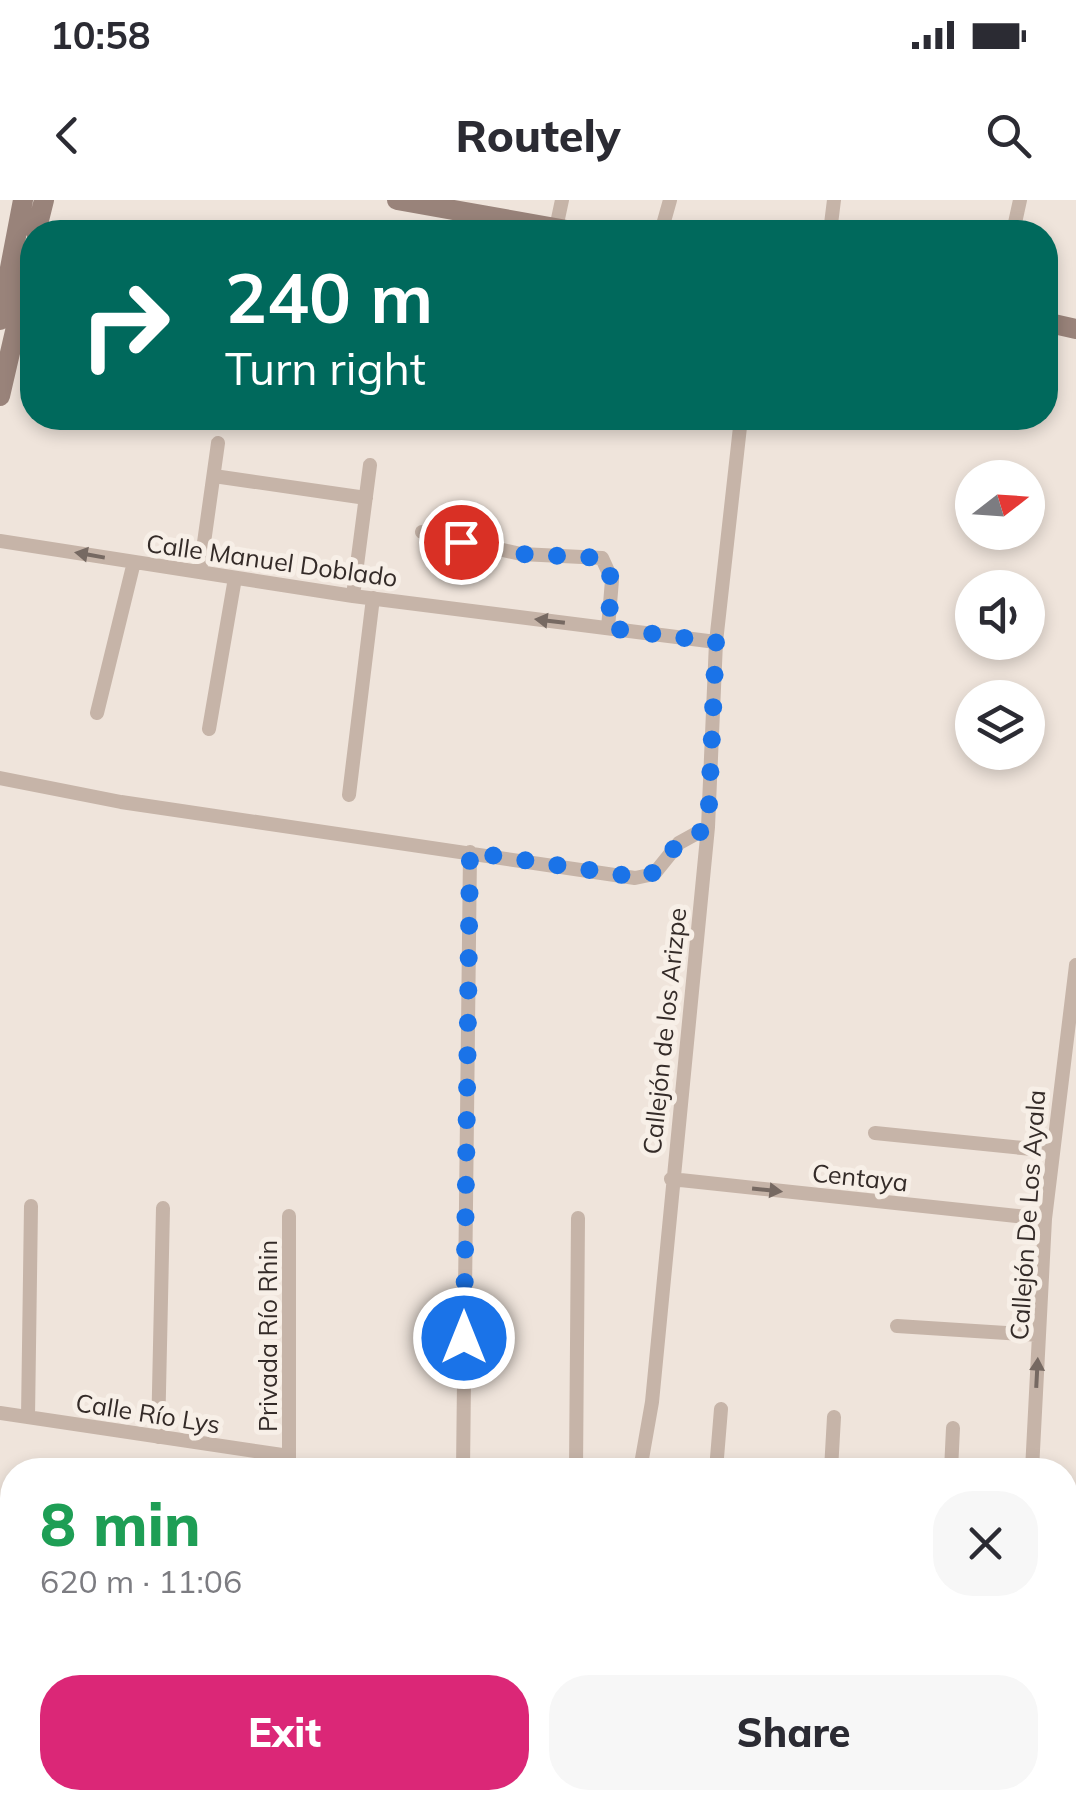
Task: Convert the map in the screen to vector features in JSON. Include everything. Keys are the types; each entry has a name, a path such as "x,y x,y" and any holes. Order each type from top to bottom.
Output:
{"street":[{"path":"0,320 23,200"},
{"path":"397,200 511,220"},
{"path":"0,396 6,338 20,295"},
{"name":"Callejón de los Arizpe","path":"642,1458 652,1402 670,1180 708,828 716,642 740,430"},
{"path":"200,571 218,443"},
{"path":"353,596 370,465"},
{"path":"214,476 366,498"},
{"path":"422,532 494,550 602,558 612,580 608,628"},
{"name":"Calle Manuel Doblado","path":"0,541 353,596 716,642"},
{"path":"98,712 134,562"},
{"path":"210,729 235,578"},
{"path":"349,795 374,598"},
{"path":"0,778 121,802 643,878 658,870 678,843 708,828"},
{"path":"462,1458 470,852"},
{"name":"Callejón De Los Ayala","path":"1033,1458 1045,1219 1076,965"},
{"path":"875,1133 1052,1152"},
{"name":"Centaya","path":"670,1180 1045,1219"},
{"path":"28,1417 31,1206"},
{"path":"158,1438 163,1208"},
{"name":"Privada Río Rhin","path":"289,1216 289,1458"},
{"path":"576,1458 578,1218"},
{"path":"898,1326 1040,1335"},
{"path":"717,1458 721,1409"},
{"name":"Calle Río Lys","path":"0,1413 263,1458"},
{"path":"832,1458 834,1417"},
{"path":"952,1458 953,1428"}],"route":[{"path":"461,542 522,554 602,558 612,580 608,628 716,642 708,828 678,843 654,874 643,878 470,852 464,1338"}]}
